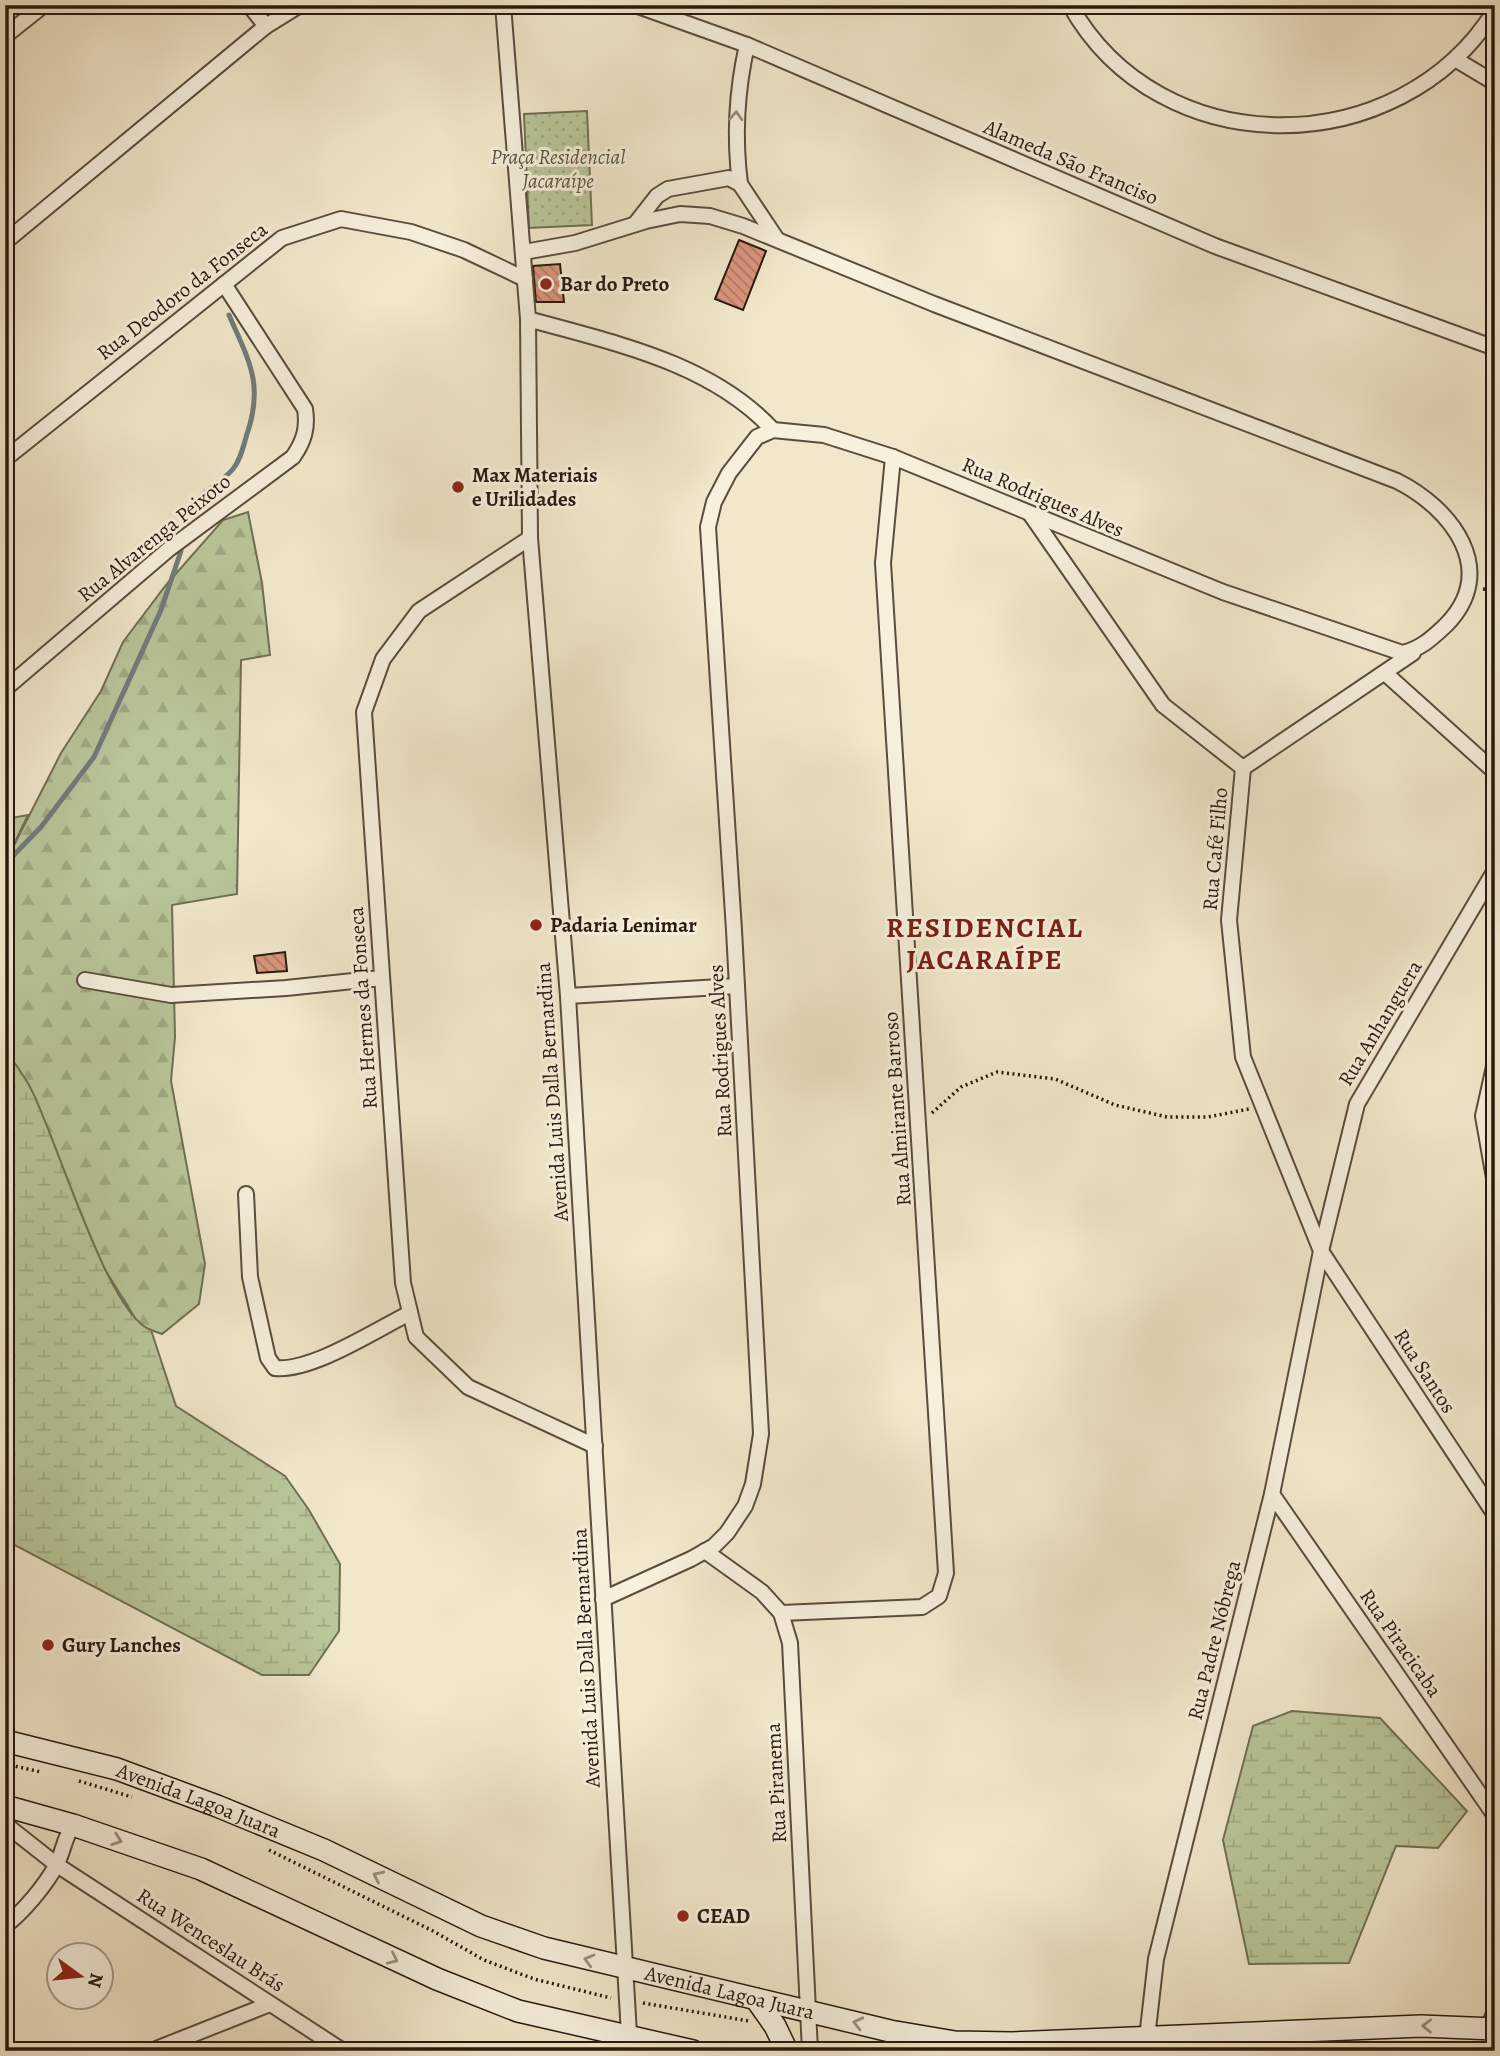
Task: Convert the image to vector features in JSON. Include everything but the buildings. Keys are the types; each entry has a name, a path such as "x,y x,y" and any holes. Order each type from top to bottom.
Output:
{"main road":[{"name":"Avenida Lagoa Juara","path":"5,1741 117,1769 324,1850 481,1926 544,1948 624,1970 890,2031 955,2042 1012,2043 1492,2022"},
{"path":"5,1806 73,1825 201,1869 437,1979 518,2011 630,2044 693,2051"},
{"path":"756,1999 775,2026 787,2051"}],"street":[{"path":"5,36 44,5"},
{"path":"249,5 265,26"},
{"path":"5,242 265,26 300,5"},
{"name":"Avenida Luis Dalla Bernardina","path":"503,5 528,318 530,538 569,996 630,2044"},
{"name":"Alameda São Franciso","path":"635,5 747,46 1215,246 1495,348"},
{"path":"1069,5 1099,46 1128,73 1161,95 1197,111 1235,122 1287,126 1352,117 1390,103 1424,84 1455,59 1495,10"},
{"path":"747,46 736,106 735,142 740,184 764,224 777,239"},
{"path":"1455,59 1495,83"},
{"path":"635,224 657,196 668,188 729,178 740,184"},
{"path":"524,252 575,243 635,224 680,214 710,216 777,239 934,304 1309,445 1415,490 1433,503 1458,529 1465,547 1470,582 1464,605 1418,649 1243,768"},
{"name":"Rua Deodoro da Fonseca","path":"5,459 282,238 341,219 411,232 464,250 525,279"},
{"name":"Rua Alvarenga Peixoto","path":"5,689 169,549 293,457 306,432 305,409 224,284"},
{"path":"528,318 669,360 754,410 772,430"},
{"name":"Rua Rodrigues Alves","path":"603,1599 705,1551 727,1533 745,1506 753,1484 761,1434 737,986 708,527 714,502 747,446 772,430 824,435 893,457 1223,592 1362,642 1402,653 1418,649"},
{"name":"Rua Almirante Barroso","path":"780,1613 922,1607 939,1596 946,1573 883,563 893,457"},
{"name":"Rua Café Filho","path":"1031,515 1163,705 1243,768 1229,920 1243,1058 1321,1251"},
{"name":"Rua Hermes da Fonseca","path":"530,538 419,611 383,659 364,712 403,1283 416,1336 468,1387 595,1446"},
{"path":"1385,673 1495,772"},
{"name":"Rua Anhanguera","path":"1321,1251 1357,1104 1495,870"},
{"path":"85,980 171,995 286,988 382,978"},
{"path":"569,996 737,986"},
{"path":"1495,1062 1483,1116 1495,1184"},
{"path":"246,1194 250,1277 268,1358 275,1368 285,1369 316,1360 410,1313"},
{"name":"Rua Padre Nóbrega","path":"1146,2038 1156,1959 1272,1494 1321,1251"},
{"name":"Rua Santos","path":"1321,1251 1495,1515"},
{"name":"Rua Piracicaba","path":"1272,1494 1495,1816"},
{"name":"Rua Piranema","path":"705,1551 762,1592 780,1613 790,1643 810,2051"},
{"name":"Rua Wenceslau Brás","path":"5,1824 57,1865 343,2051"},
{"path":"5,1926 17,1917 57,1865 65,1836 73,1825"},
{"path":"151,2051 270,2004"}],"path":[{"path":"920,1124 961,1087 997,1072 1055,1079 1115,1105 1167,1117 1209,1118 1262,1106"}],"green space":[{"name":"Praça Residencial Jacaraípe","path":"587,111 592,225 529,228 524,114"},
{"path":"248,512 262,583 270,655 241,660 237,894 172,905 175,1037 171,1081 205,1264 199,1304 162,1334 140,1326 102,1265 29,1086 5,1049 5,863 61,753 101,691 123,642 166,585 223,520"},
{"path":"28,815 5,863 5,819"},
{"path":"5,1049 29,1085 40,1108 83,1220 117,1292 134,1317 151,1330 176,1406 285,1476 309,1510 340,1564 339,1631 309,1675 262,1675 5,1540"},
{"path":"1292,1711 1380,1718 1467,1811 1438,1848 1396,1846 1349,1963 1249,1964 1223,1840 1253,1726"}],"waterway":[{"path":"196,501 236,465 252,416 252,373 229,315"},
{"path":"5,864 41,827 94,757 161,610 181,551"}],"place":[{"name":"Bar do Preto","path":"546,284"},
{"name":"Max Materiais e Urilidades","path":"458,487"},
{"name":"Padaria Lenimar","path":"536,925"},
{"name":"Gury Lanches","path":"48,1645"},
{"name":"CEAD","path":"683,1916"}],"district":[{"name":"RESIDENCIAL JACARAÍPE","path":"985,943"}]}
